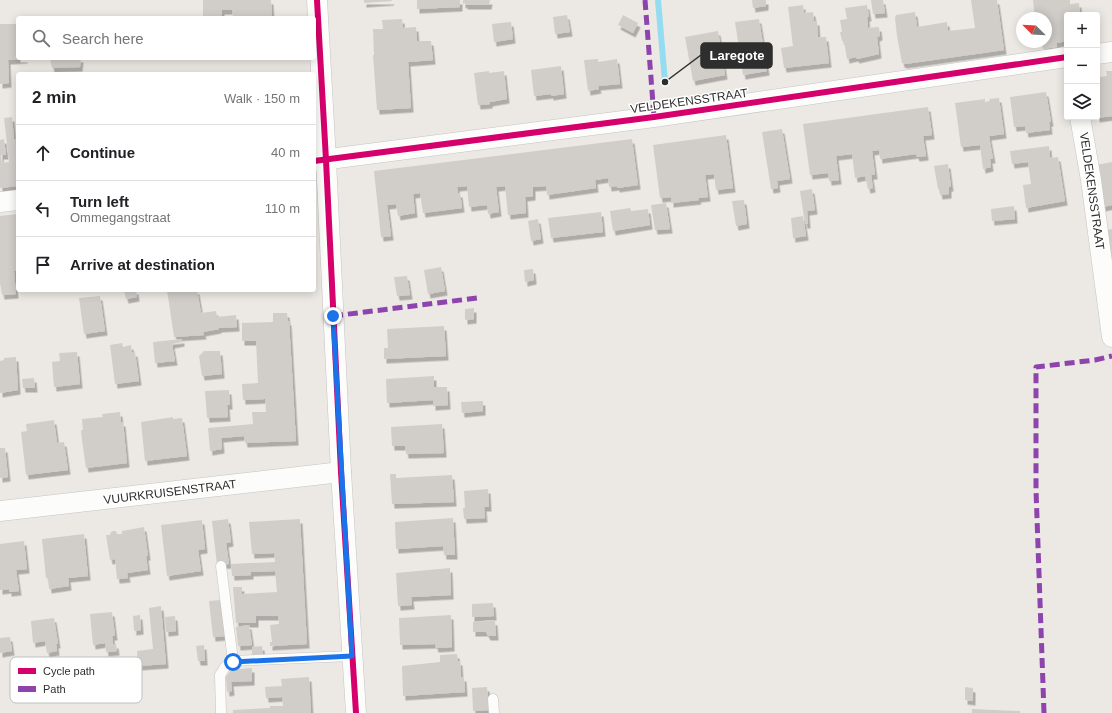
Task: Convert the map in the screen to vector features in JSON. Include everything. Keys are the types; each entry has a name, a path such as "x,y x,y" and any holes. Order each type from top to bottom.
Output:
{"street":[{"path":"317,0 320,160 356,713"},
{"path":"1100,54 1112,52"},
{"name":"VELDEKENSSTRAAT","path":"320,160 654,117 1064,57"},
{"name":"VELDEKENSSTRAAT","path":"1081,120 1091,180 1112,337"},
{"path":"0,202 16,200"},
{"name":"VUURKRUISENSTRAAT","path":"0,512 341,472"}],"lane":[{"path":"221,566 233,662"},
{"path":"221,713 220,675 225,667 233,662 352,656"},
{"path":"493,699 494,713"}],"building":[{"path":"203,0 271,0 272,16 233,16 232,10 222,10 222,16 203,16"},
{"path":"364,0 391,0 392,1 364,3"},
{"path":"417,0 460,0 460,7 417,9"},
{"path":"463,0 490,0 489,5 465,5 465,3 463,4"},
{"path":"752,0 766,0 766,6 753,8"},
{"path":"871,0 883,0 885,13 873,14"},
{"path":"971,0 997,0 1004,50 905,64 902,63 897,36 896,15 915,12 917,27 947,22 948,31 975,28"},
{"path":"1033,0 1070,0 1070,4 1079,3 1080,12 1064,12 1064,42 1057,43 1057,47 1052,48 1052,12 1034,12"},
{"path":"803,5 804,13 813,12 814,21 817,21 818,37 826,37 829,63 784,68 781,48 793,46 788,7"},
{"path":"867,5 869,17 867,17 868,28 879,27 880,36 877,37 879,54 857,59 856,57 847,59 844,41 842,41 840,32 842,32 840,20 847,19 845,8"},
{"path":"567,15 570,32 555,34 553,17"},
{"path":"623,15 638,23 633,33 618,25"},
{"path":"402,19 403,28 416,27 417,41 431,41 433,60 408,62 411,108 377,110 373,55 373,29 383,29 382,20"},
{"path":"759,19 767,71 743,75 735,22"},
{"path":"511,22 513,39 494,42 492,24"},
{"path":"0,24 16,24 16,60 8,60 9,83 0,84"},
{"path":"718,31 725,75 693,81 685,37"},
{"path":"598,59 598,62 617,59 620,84 598,86 599,89 588,91 584,60"},
{"path":"50,60 81,60 80,67 52,68"},
{"path":"561,66 564,94 534,96 531,70"},
{"path":"489,71 489,73 504,71 507,99 490,102 490,104 478,105 474,73"},
{"path":"1106,71 1112,71 1112,116 1100,118 1100,77 1107,76"},
{"path":"1046,92 1051,122 1049,122 1050,130 1026,133 1025,126 1014,127 1010,97"},
{"path":"999,98 1004,134 989,136 993,159 990,159 991,167 983,169 980,145 961,147 955,103 985,99 985,102 990,101 989,99"},
{"path":"928,107 932,135 923,136 926,156 917,157 916,154 880,159 879,150 872,151 875,175 871,175 873,188 868,189 865,176 855,178 852,154 836,156 839,180 829,181 828,173 810,175 803,124"},
{"path":"12,117 14,139 16,144 16,186 0,188 0,140 4,139 6,155 1,155 2,163 9,162 4,118"},
{"path":"782,129 790,179 777,181 778,188 771,189 762,132"},
{"path":"726,135 733,188 716,190 714,174 705,175 708,197 698,198 699,200 671,203 671,197 660,198 653,145"},
{"path":"632,139 638,185 617,188 617,186 609,187 608,178 595,180 596,188 547,195 546,186 533,187 533,196 525,197 526,213 508,215 505,186 496,187 499,212 488,214 487,205 469,207 467,186 457,187 458,193 460,193 462,208 423,213 420,193 413,194 415,213 398,216 396,204 387,205 391,236 381,237 374,171"},
{"path":"1049,146 1050,158 1058,157 1065,201 1026,208 1023,185 1031,184 1028,162 1012,164 1010,151"},
{"path":"1112,162 1112,205 1103,207 1096,165"},
{"path":"948,164 951,187 949,187 949,194 940,195 934,166"},
{"path":"812,189 815,210 807,211 808,224 805,224 800,191"},
{"path":"744,200 747,224 736,226 732,201"},
{"path":"666,203 670,229 655,230 651,205"},
{"path":"1014,206 1015,219 992,221 991,209"},
{"path":"630,208 631,211 648,209 650,225 613,231 610,211"},
{"path":"601,212 603,232 551,238 548,218"},
{"path":"16,214 16,271 14,271 16,294 2,295 0,283 0,216"},
{"path":"803,216 806,236 793,238 791,218"},
{"path":"538,219 541,239 531,241 528,221"},
{"path":"1112,229 1112,264 1106,230"},
{"path":"441,267 445,291 428,294 424,270"},
{"path":"533,269 534,280 525,282 524,270"},
{"path":"407,276 410,295 397,296 394,277"},
{"path":"124,292 136,292 137,297 126,299"},
{"path":"167,292 197,292 201,313 216,311 217,317 236,315 237,327 219,328 203,332 204,335 174,337"},
{"path":"100,296 105,331 84,334 79,298"},
{"path":"474,308 474,319 465,320 465,309"},
{"path":"273,313 287,313 289,321 296,441 245,443 244,436 221,438 222,449 210,451 208,428 253,424 252,412 266,412 265,399 243,400 242,384 258,383 256,341 242,341 242,323 273,322"},
{"path":"444,326 446,356 384,359 384,348 388,348 387,329"},
{"path":"182,339 182,342 172,344 175,361 155,363 153,342"},
{"path":"122,343 123,347 131,345 132,353 135,352 139,381 115,384 110,345"},
{"path":"204,351 220,351 222,374 202,376 199,356"},
{"path":"77,352 80,384 54,387 52,362 60,361 59,353"},
{"path":"16,357 18,390 0,393 0,361 4,360 4,358"},
{"path":"434,376 434,387 447,387 448,405 433,406 433,400 387,403 386,379"},
{"path":"34,378 35,388 23,388 22,379"},
{"path":"229,390 230,405 227,405 228,417 207,418 205,391"},
{"path":"483,401 483,411 462,413 461,402"},
{"path":"120,412 121,422 123,422 127,463 86,468 81,430 83,430 82,419 103,417 102,414"},
{"path":"173,417 173,419 182,418 187,456 145,461 141,422"},
{"path":"54,420 57,443 64,442 68,470 26,475 21,432 27,431 26,424"},
{"path":"442,424 444,453 406,454 405,446 392,446 391,427"},
{"path":"0,448 5,448 8,477 0,478"},
{"path":"390,474 396,474 396,478 452,475 454,502 392,504"},
{"path":"488,489 489,507 484,507 485,518 464,519 464,491"},
{"path":"453,518 455,555 444,555 443,546 396,549 395,522"},
{"path":"228,519 231,542 226,543 229,564 217,565 212,521"},
{"path":"300,519 307,644 270,646 270,642 272,642 270,625 279,624 278,616 256,616 256,623 236,623 233,587 242,587 242,594 277,592 275,571 251,572 251,575 232,576 231,564 275,562 274,553 252,554 249,522"},
{"path":"202,520 205,549 198,550 201,571 167,576 161,525"},
{"path":"144,527 148,556 146,556 148,570 127,573 128,578 117,579 115,559 110,560 106,535 110,535 113,531 116,531 117,534 122,534 122,531"},
{"path":"84,534 88,576 68,578 69,586 49,589 48,578 46,578 42,539"},
{"path":"24,541 27,569 16,570 19,591 9,592 9,589 0,590 0,544"},
{"path":"450,568 451,595 411,597 412,605 398,606 396,573"},
{"path":"221,600 225,636 213,637 209,601"},
{"path":"493,603 494,616 472,617 472,604"},
{"path":"161,606 166,664 142,666 142,657 137,657 137,651 153,649 149,608"},
{"path":"112,612 115,636 112,636 113,644 116,644 117,651 106,652 105,643 93,645 90,614"},
{"path":"140,615 141,630 134,631 133,616"},
{"path":"451,615 452,647 436,648 435,644 400,645 399,618"},
{"path":"175,616 176,631 166,632 165,617"},
{"path":"54,618 58,644 56,644 57,651 47,653 45,641 33,643 31,621"},
{"path":"485,620 495,621 496,636 488,636 486,632 473,632 473,622 485,622"},
{"path":"249,625 252,645 238,646 236,627"},
{"path":"10,637 12,651 0,653 0,638"},
{"path":"204,645 205,661 198,661 196,646"},
{"path":"262,646 263,656 252,656 252,647"},
{"path":"457,654 458,661 460,661 461,677 464,677 465,692 403,696 402,666 440,662 440,655"},
{"path":"252,668 252,681 231,682 232,691 227,692 226,677 231,670"},
{"path":"309,677 311,713 233,713 233,710 283,706 282,697 266,698 265,687 282,686 281,679"},
{"path":"487,687 489,710 473,711 472,688"},
{"path":"965,687 973,688 973,701 965,700"},
{"path":"972,709 1020,711 1020,713 972,713"}],"waterway":[{"path":"658,0 665,82"}],"marked path":[{"path":"645,0 654,117"},
{"path":"333,316 477,298"},
{"path":"1044,713 1036,490 1036,367 1095,360 1112,356"}],"cycle path":[{"path":"317,0 341,472 356,713"},
{"path":"316,161 654,117 1064,57"}],"place":[{"name":"Laregote","path":"665,82"}],"route":[{"path":"233,662 352,656 333,316"}]}
